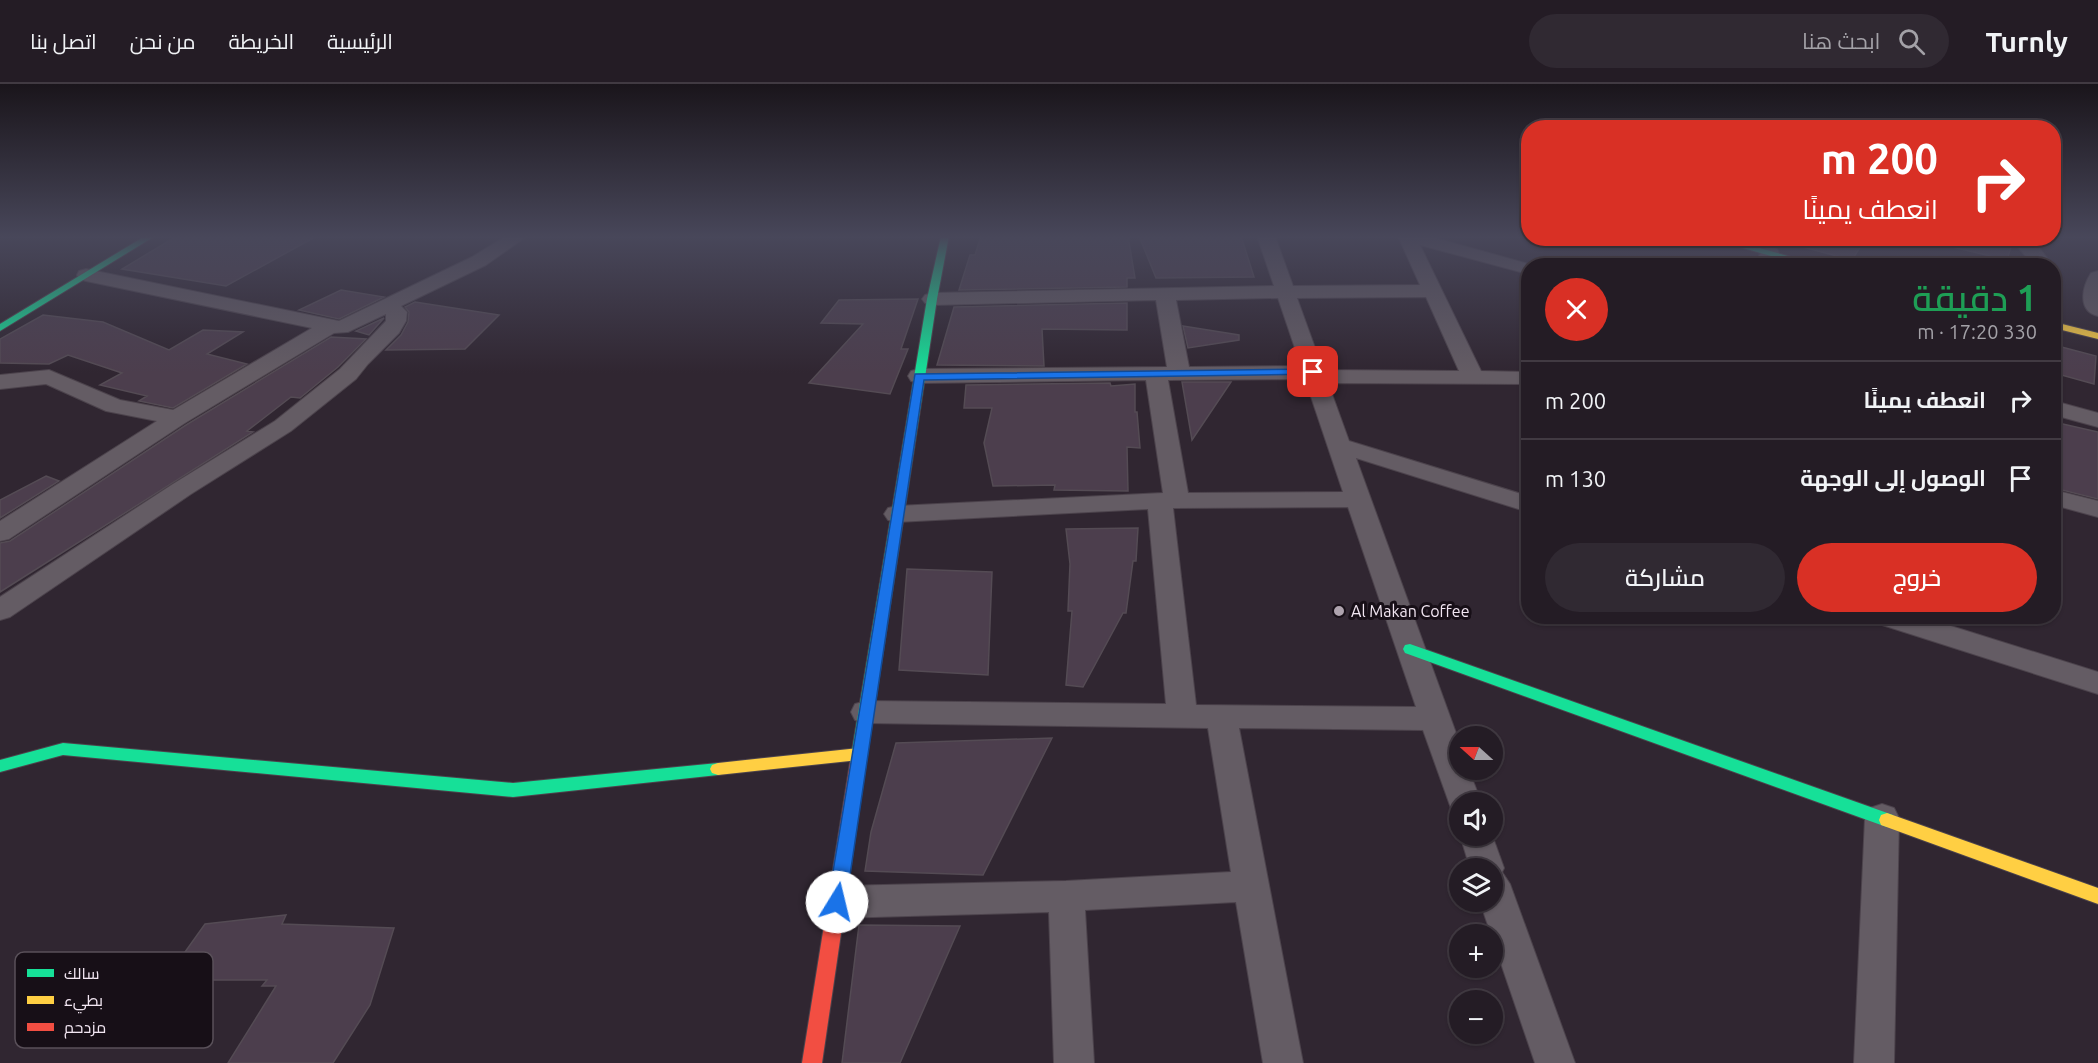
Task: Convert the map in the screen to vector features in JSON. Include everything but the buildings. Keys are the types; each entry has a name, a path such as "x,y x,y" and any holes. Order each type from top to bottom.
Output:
{"street":[{"path":"0,316 57,282"},
{"path":"0,328 75,282"},
{"path":"118,282 341,328 437,282"},
{"path":"812,1063 897,514 936,282"},
{"path":"1282,282 1461,792"},
{"path":"1428,282 1473,378"},
{"path":"2096,282 2093,290 2094,306 2098,310"},
{"path":"932,299 1285,291 1432,291"},
{"path":"1165,294 1179,373"},
{"path":"0,610 182,489 283,426 348,374 360,359 392,329 397,312 387,306"},
{"path":"0,533 177,418 330,326"},
{"path":"2061,327 2098,336"},
{"path":"919,376 1179,373 1521,378"},
{"path":"1156,374 1168,501 1182,716"},
{"path":"0,382 50,377 114,405 177,418"},
{"path":"2061,410 2098,420"},
{"path":"1339,445 1521,502"},
{"path":"897,514 1168,501 1358,499"},
{"path":"2061,500 2098,509"},
{"path":"1915,624 2098,683"},
{"path":"1410,649 2098,896"},
{"path":"866,712 1435,719"},
{"path":"1221,716 1283,1063"},
{"path":"0,766 63,748 513,790 860,754"},
{"path":"1874,1063 1882,819"},
{"path":"837,902 1066,896 1251,886"},
{"path":"1066,896 1074,1063"},
{"path":"1502,912 1555,1063"}],"traffic: fast":[{"path":"0,328 76,282"},
{"path":"858,763 936,282"},
{"path":"1410,649 1887,820"},
{"path":"0,766 63,749 513,790 718,769"}],"traffic: slow":[{"path":"2061,327 2098,336"},
{"path":"718,769 859,754"},
{"path":"1887,820 2098,896"}],"traffic: jam":[{"path":"812,1063 858,763"}],"place":[{"name":"Al Makan Coffee","path":"1339,611"}],"route":[{"path":"837,902 919,376 1313,372"}]}
